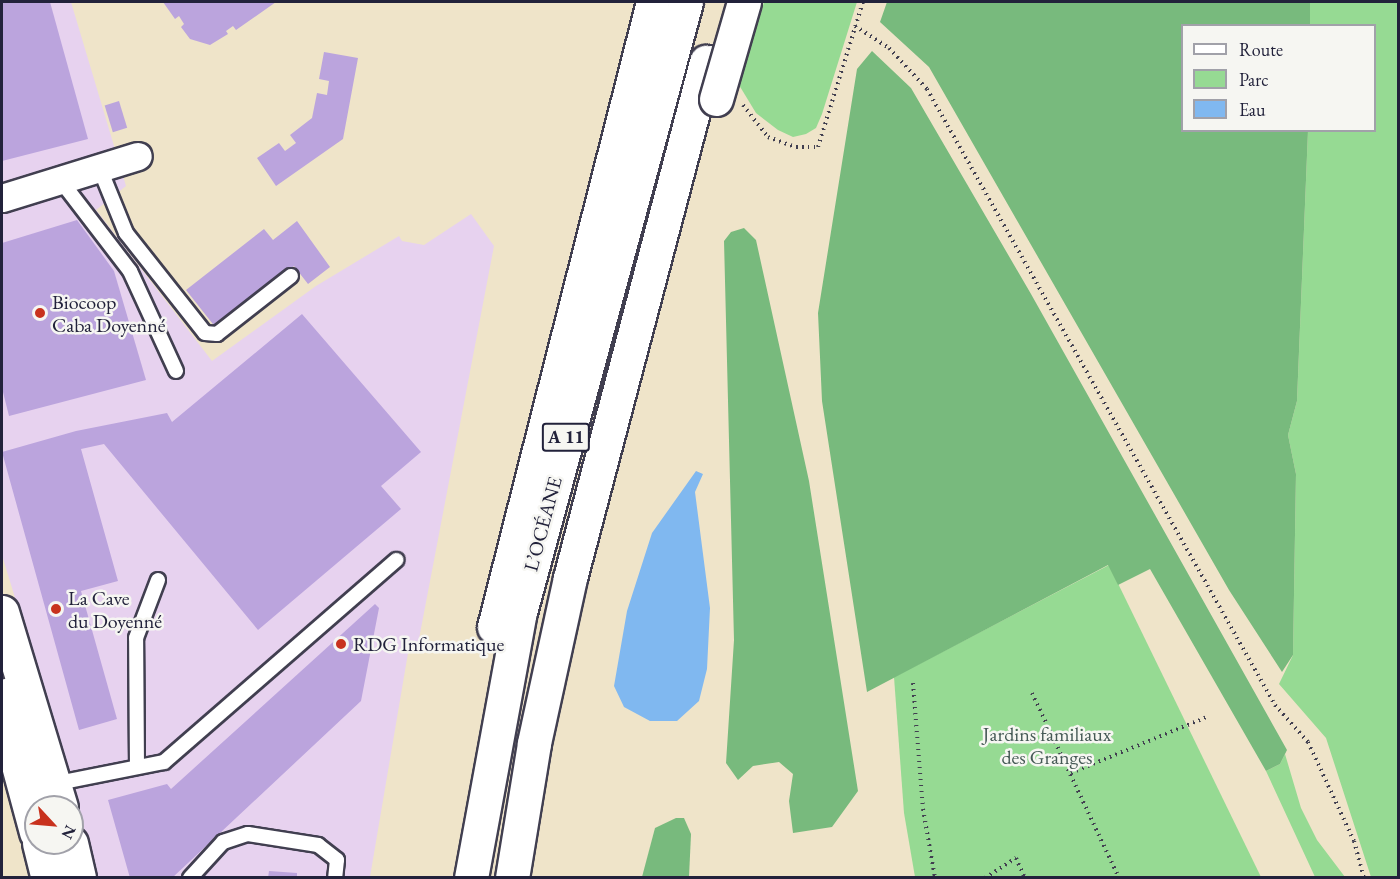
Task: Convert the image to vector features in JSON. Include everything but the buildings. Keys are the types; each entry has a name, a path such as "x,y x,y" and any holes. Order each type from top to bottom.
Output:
{"main road":[{"path":"452,878 474,724 503,582 653,2"},
{"name":"L’OCÉANE","path":"471,878 520,612 686,2"},
{"name":"L’OCÉANE","path":"512,878 534,743 562,613 723,2"},
{"path":"661,231 728,101 744,2"},
{"path":"2,612 13,684 47,795"},
{"path":"2,706 47,795"},
{"path":"42,855 48,878"},
{"path":"73,855 79,878"}],"street":[{"path":"2,198 100,170 138,156"}],"lane":[{"path":"100,170 126,233 205,333 217,334 291,276"},
{"path":"61,181 130,271 176,371"},
{"path":"47,795 137,767 164,762 396,560"},
{"path":"137,767 136,638 158,580"},
{"path":"190,878 223,842 248,834 318,845 337,861 335,878"}],"path":[{"path":"728,101 768,137 796,147 818,147 863,2"},
{"path":"855,26 889,48 927,89 1275,705 1308,742 1354,841 1364,878"},
{"path":"913,683 923,809 934,878"},
{"path":"1032,693 1119,878"},
{"path":"1071,773 1207,717"},
{"path":"985,878 1016,858 1025,878"}],"shaded area":[{"path":"2,2 71,2 126,186 96,210 212,361 316,286 399,236 402,241 424,245 471,214 494,246 418,644 408,653 370,877 95,877 84,836 84,795 73,795 2,555"}],"green space":[{"path":"764,2 857,2 822,114 816,128 806,134 793,137 778,130 756,113 739,85"},
{"path":"887,2 1310,2 1310,24 1181,24 1181,132 1308,132 1297,401 1288,435 1296,474 1293,655 1282,672 1229,590 929,67 880,22"},
{"path":"1310,2 1398,2 1398,877 1371,877 1326,738 1279,684 1293,655 1296,474 1288,435 1297,401 1308,132 1376,132 1376,24 1310,24"},
{"path":"872,51 911,88 1031,294 1287,750 1280,764 1266,771 1150,569 1118,585 1108,565 867,692 822,401 818,313 857,69"},
{"path":"744,228 756,240 809,481 858,791 832,827 793,833 789,801 793,774 779,762 753,766 738,780 726,763 734,640 724,241 731,232"},
{"name":"Jardins familiaux des Granges","path":"1109,565 1261,877 915,877 904,813 894,677"},
{"path":"1285,754 1301,808 1317,840 1345,877 1315,877 1266,771 1280,764"},
{"path":"676,818 684,818 691,834 689,877 642,877 655,828"}],"water":[{"path":"696,471 703,474 695,492 710,608 707,669 699,701 677,721 650,721 624,707 614,686 627,611 652,533"}],"place":[{"name":"Biocoop Caba Doyenné","path":"40,313"},
{"name":"La Cave du Doyenné","path":"56,609"},
{"name":"RDG Informatique","path":"341,644"}]}
